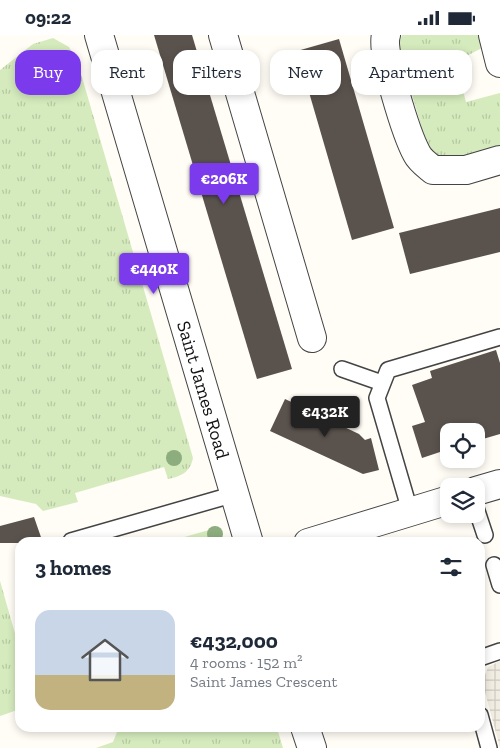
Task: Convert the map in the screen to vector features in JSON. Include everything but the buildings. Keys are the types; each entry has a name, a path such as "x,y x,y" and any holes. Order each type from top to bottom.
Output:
{"street":[{"name":"Saint James Road","path":"99,35 247,537"},
{"path":"223,35 312,338"},
{"path":"386,35 384,40 389,67 406,133 418,156 433,170 466,170 500,160"},
{"path":"493,35 500,63"},
{"path":"485,488 500,484"},
{"path":"327,537 440,502"},
{"path":"307,732 312,748"}],"lane":[{"path":"410,511 377,398 388,370 500,337"},
{"path":"342,369 382,383"},
{"path":"86,537 235,494"},
{"path":"481,523 485,535"},
{"path":"494,565 500,585"},
{"path":"485,656 500,651"},
{"path":"485,732 489,748"}],"green space":[{"path":"402,35 479,35 482,48 472,53 472,50 399,50 398,46"},
{"path":"53,38 69,47 70,50 25,50 33,44"},
{"path":"15,58 15,95 81,95 81,74 193,458 190,467 185,473 168,479 164,467 75,493 78,502 43,511 36,504 0,496 0,70"},
{"path":"500,93 500,151 456,163 436,160 426,143 412,95 464,95 466,102"},
{"path":"216,528 219,537 184,537"},
{"path":"0,581 15,634 15,711 0,716"},
{"path":"117,732 278,732 283,748 96,748 113,742"}],"shaded area":[{"path":"500,661 500,748 485,692 485,675 488,667"}]}
